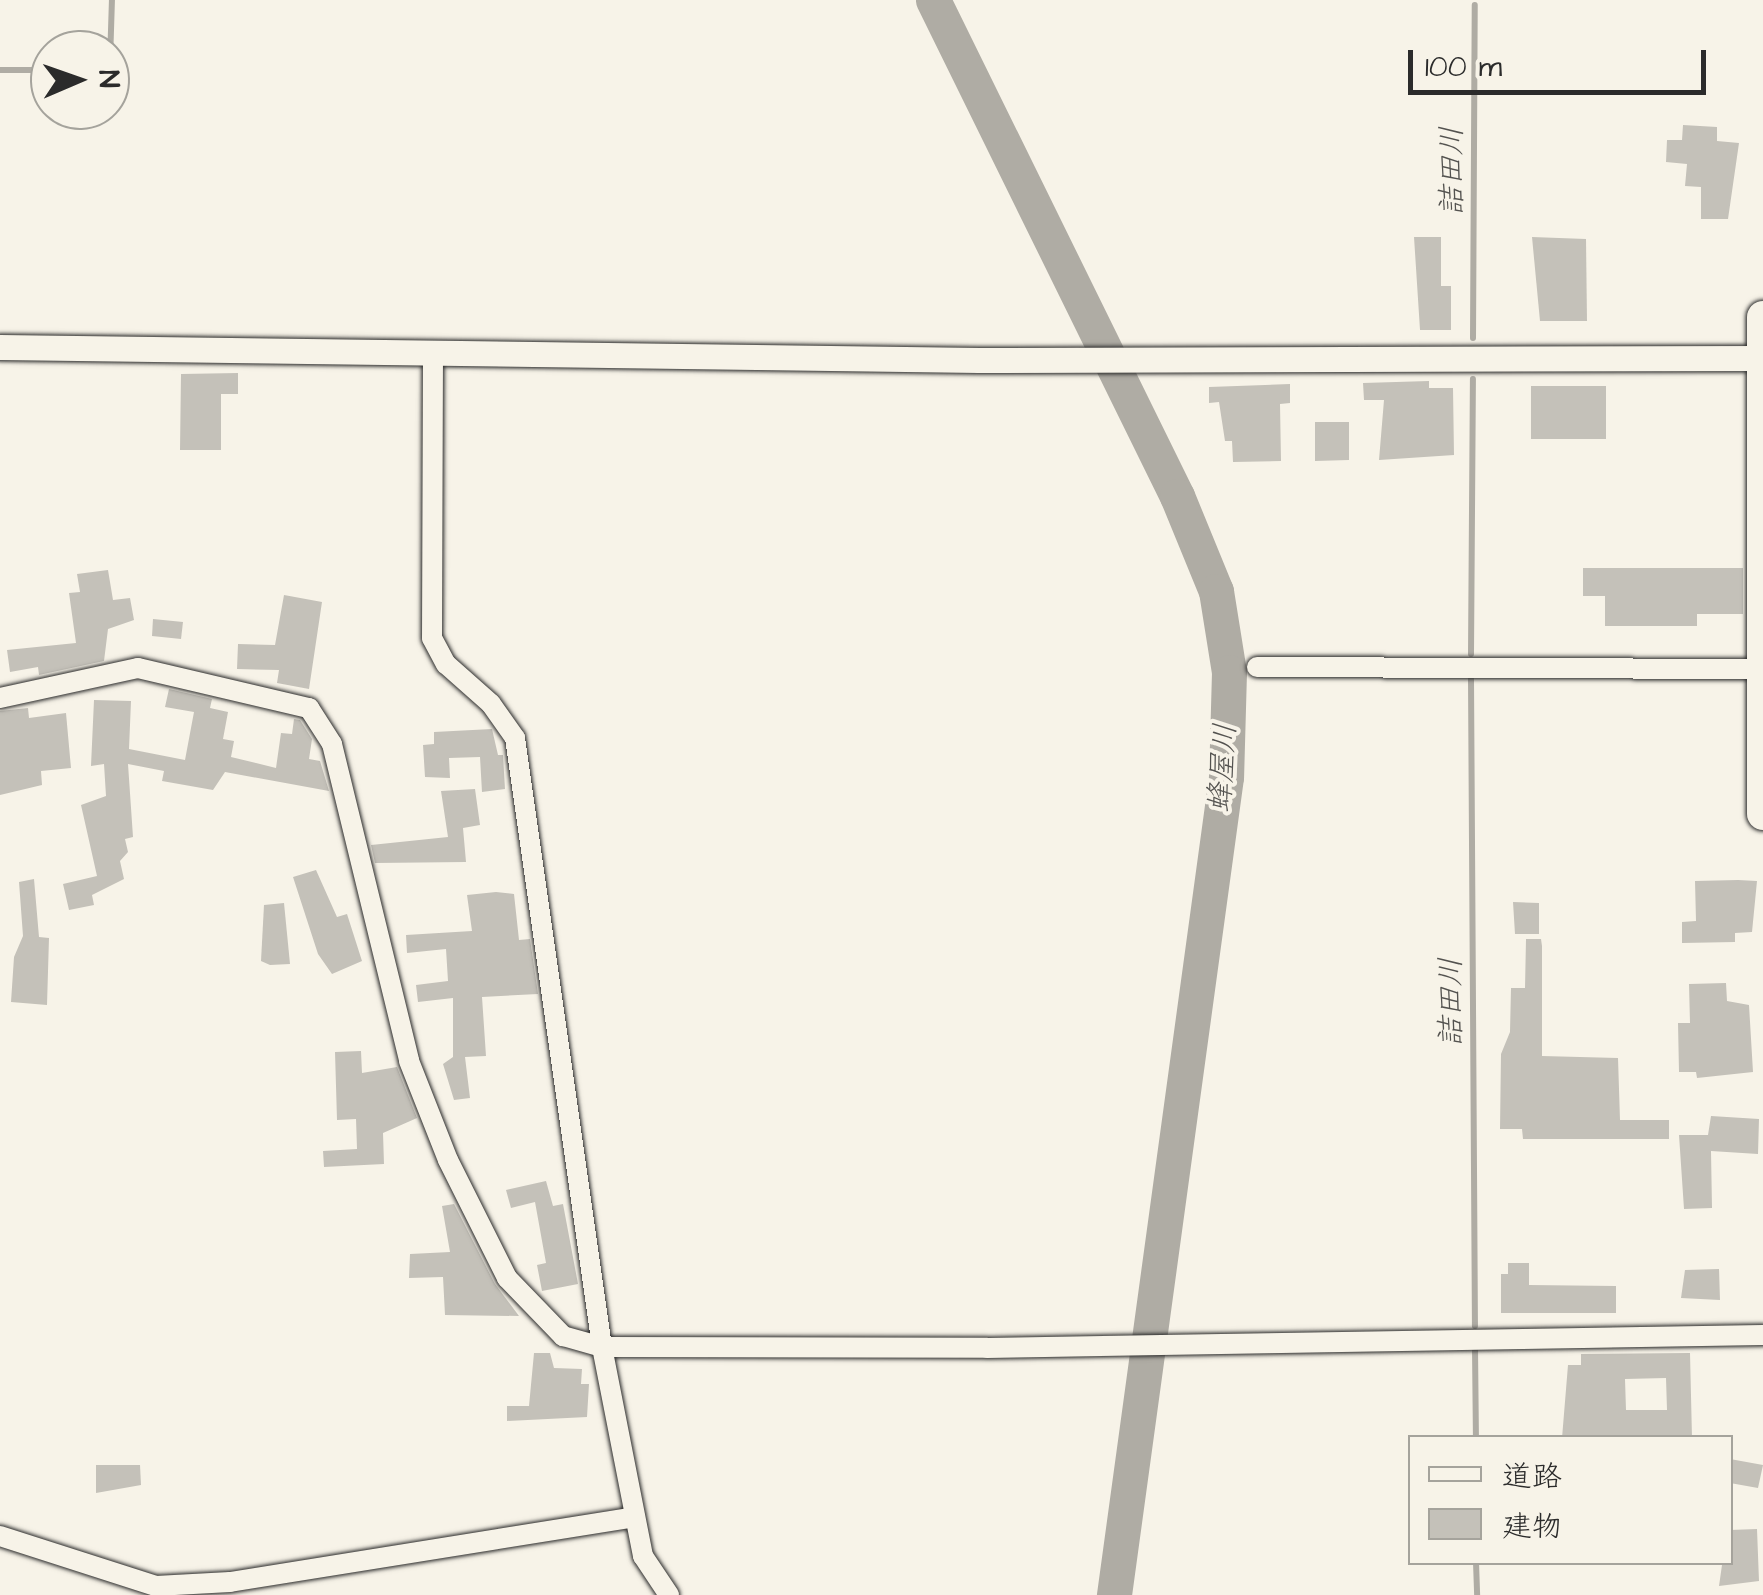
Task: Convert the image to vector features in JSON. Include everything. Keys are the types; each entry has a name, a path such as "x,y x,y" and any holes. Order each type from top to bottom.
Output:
{"highway":[{"path":"1763,317 1763,814"}],"street":[{"path":"0,347 1076,358 1762,358"},
{"path":"433,352 432,638 446,664 491,704 515,738 602,1348 644,1556 668,1595"},
{"path":"1257,667 1762,669"},
{"path":"0,698 138,668 309,708 332,744 409,1061 448,1160 527,1304 563,1336 602,1348 1120,1347 1763,1335"},
{"path":"0,1536 156,1586 230,1582 634,1518"}],"building":[{"path":"1683,125 1717,127 1717,141 1739,143 1728,219 1701,219 1701,187 1685,186 1687,164 1666,162 1667,140 1682,140"},
{"path":"1414,237 1441,237 1441,286 1451,286 1451,330 1420,330"},
{"path":"1532,237 1586,239 1587,321 1540,321"},
{"path":"238,373 238,394 221,394 221,450 180,450 181,374"},
{"path":"1429,381 1429,388 1453,388 1454,455 1379,460 1384,400 1364,400 1363,383"},
{"path":"1290,384 1290,403 1280,404 1281,461 1233,462 1232,441 1225,441 1219,402 1209,403 1209,387"},
{"path":"1531,386 1606,386 1606,439 1531,439"},
{"path":"1315,422 1349,422 1349,460 1315,461"},
{"path":"1583,568 1743,568 1743,614 1697,614 1697,626 1605,626 1605,596 1583,596"},
{"path":"108,570 113,600 130,598 134,620 108,629 104,661 39,675 38,667 10,672 7,650 76,643 69,593 80,592 77,574"},
{"path":"284,595 322,602 309,689 277,683 279,670 237,669 238,644 275,645"},
{"path":"153,619 183,622 181,639 152,636"},
{"path":"169,689 212,699 210,708 228,712 223,739 234,741 231,757 276,768 281,733 292,734 294,719 300,720 312,739 309,759 320,761 329,791 225,772 213,790 162,781 164,771 128,764 133,837 125,839 128,852 120,861 124,879 92,895 94,905 69,910 63,884 97,876 81,805 106,796 104,764 91,766 94,700 131,701 129,749 185,760 194,712 165,707"},
{"path":"28,708 29,718 66,713 71,768 41,771 42,785 0,795 0,711"},
{"path":"492,729 498,755 503,755 505,789 482,792 480,757 449,758 450,778 425,777 423,745 434,744 434,732"},
{"path":"475,789 480,825 463,828 466,862 375,863 371,845 448,837 441,791"},
{"path":"316,870 337,917 347,914 362,961 332,974 318,954 293,877"},
{"path":"34,879 39,937 49,938 47,1005 11,1002 14,957 23,936 19,882"},
{"path":"1695,881 1757,881 1752,932 1735,933 1735,942 1682,943 1682,922 1696,921"},
{"path":"514,894 519,940 530,939 538,994 482,997 486,1056 465,1057 470,1098 454,1100 443,1064 453,1057 453,998 418,1002 416,985 448,981 446,949 407,953 406,935 472,931 467,895"},
{"path":"1513,902 1539,903 1539,934 1515,934"},
{"path":"284,903 290,964 270,965 261,961 264,905"},
{"path":"1526,939 1541,939 1542,946 1542,1056 1618,1058 1620,1120 1669,1120 1669,1139 1523,1139 1522,1129 1500,1129 1501,1054 1510,1032 1511,988 1525,988"},
{"path":"1726,983 1727,1001 1749,1005 1753,1072 1697,1078 1696,1072 1679,1072 1678,1023 1690,1023 1689,984"},
{"path":"361,1051 362,1073 397,1067 417,1118 383,1133 384,1164 324,1167 323,1151 357,1149 356,1119 337,1120 335,1052"},
{"path":"1711,1116 1759,1119 1758,1154 1711,1151 1712,1208 1684,1209 1679,1135 1708,1135"},
{"path":"546,1181 553,1206 563,1204 578,1284 542,1291 537,1265 546,1263 535,1202 511,1208 506,1190"},
{"path":"454,1204 495,1284 519,1316 445,1315 443,1277 409,1278 410,1254 450,1252 442,1206"},
{"path":"1508,1263 1529,1263 1529,1285 1616,1286 1616,1313 1501,1313 1501,1274 1508,1274"},
{"path":"1719,1269 1720,1300 1681,1298 1685,1270"},
{"path":"534,1353 550,1353 554,1368 582,1369 581,1384 589,1384 587,1417 507,1421 507,1406 529,1406"},
{"path":"1690,1353 1692,1435 1562,1435 1568,1365 1581,1365 1581,1354","holes":["1666,1378 1667,1410 1626,1410 1625,1379"]},
{"path":"1733,1460 1763,1465 1758,1488 1733,1484"},
{"path":"96,1465 140,1465 141,1485 96,1493"},
{"path":"1757,1529 1759,1581 1719,1586 1722,1565 1733,1565 1733,1530"}],"waterway":[{"path":"111,30 112,0"},
{"name":"蜂屋川","path":"933,0 1177,496 1216,591 1229,672 1226,777 1114,1595"},
{"name":"詰田川","path":"1473,338 1475,5"},
{"path":"0,70 30,70"},
{"name":"詰田川","path":"1471,654 1473,379"},
{"name":"詰田川","path":"1471,679 1475,1326"},
{"name":"詰田川","path":"1475,1348 1476,1435"},
{"name":"詰田川","path":"1476,1565 1477,1595"}]}
